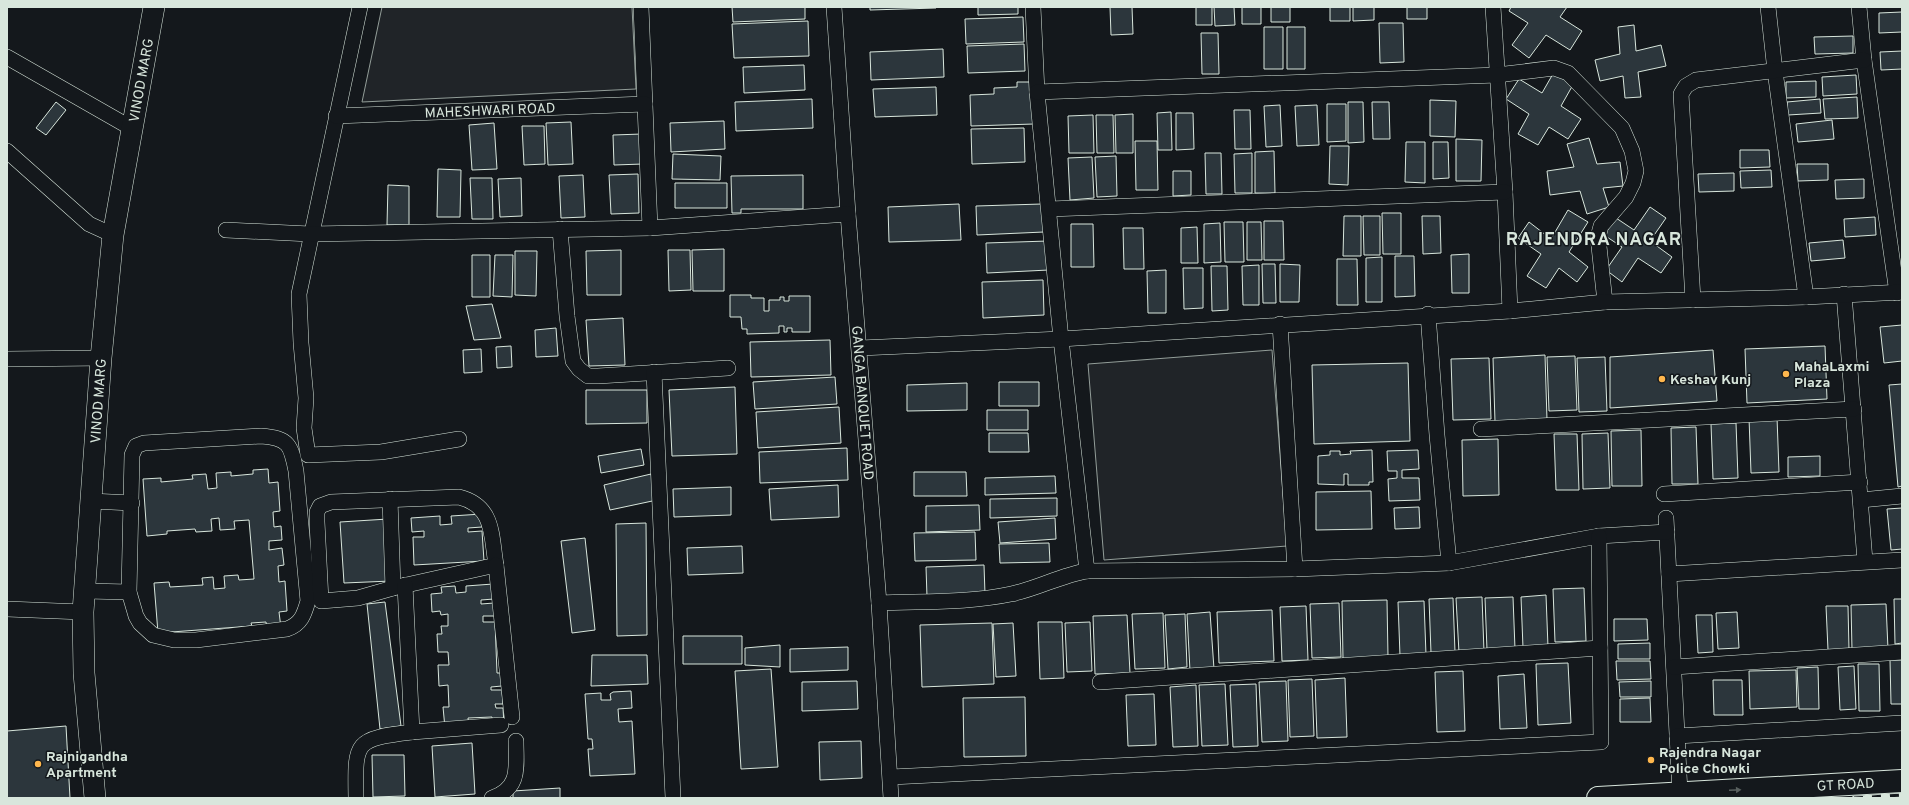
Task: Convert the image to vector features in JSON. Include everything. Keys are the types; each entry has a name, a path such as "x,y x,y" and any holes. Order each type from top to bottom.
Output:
{"highway":[{"name":"GT ROAD","path":"1598,798 1902,782"}],"street":[{"name":"VINOD MARG","path":"95,798 84,673 83,612 86,591 100,358 113,235 154,7"},
{"path":"360,7 310,234 299,294 301,343 306,398 304,428 308,455 381,452 459,439"},
{"path":"641,7 650,228"},
{"name":"GANGA BANQUET ROAD","path":"834,7 848,214 860,348 879,603 891,777 891,798"},
{"path":"1033,7 1037,92 1061,339 1087,571"},
{"path":"1493,7 1505,192 1510,311"},
{"path":"1768,7 1775,71 1806,297"},
{"path":"860,348 1061,339 1428,314 1510,311 1605,302 1806,297 1899,292 1864,60 1859,7"},
{"path":"7,58 133,129"},
{"path":"1694,300 1681,94 1686,86 1696,80 1864,60"},
{"path":"1037,92 1497,75 1554,68 1568,73 1622,128 1632,151 1636,171 1633,183 1626,197 1602,226 1598,237 1605,302"},
{"name":"MAHESHWARI ROAD","path":"336,116 645,104"},
{"path":"7,151 89,224 113,235"},
{"path":"1049,209 1505,192"},
{"path":"226,230 310,234 650,228 848,214"},
{"path":"560,229 567,316 573,360 579,369 588,376 728,368"},
{"path":"1844,294 1860,482 1865,561"},
{"path":"1428,314 1437,435 1450,563"},
{"path":"1280,324 1295,569"},
{"path":"7,359 100,358"},
{"path":"654,372 673,798"},
{"path":"1481,429 1854,408"},
{"path":"261,436 275,437 288,442 292,451 296,471 308,600 302,619 296,626 286,629 196,640 174,640 153,634 140,623 136,616 129,592 132,455 136,446 144,443 261,436"},
{"path":"1664,494 1860,482"},
{"path":"1861,500 1902,496"},
{"path":"356,798 357,754 360,746 370,739 412,732 506,721 496,565 490,529 485,512 471,500 459,497 390,499 331,502 320,506 317,512 317,522 322,601 358,598 496,565"},
{"path":"390,499 412,732"},
{"path":"91,501 132,503"},
{"path":"879,603 994,598 1014,594 1069,574 1087,571 1295,569 1450,563 1667,525 1668,574 1680,793"},
{"path":"891,777 1602,742 1599,536"},
{"path":"1668,574 1865,561 1902,560"},
{"path":"86,591 129,592"},
{"path":"7,610 83,612"},
{"path":"1100,682 1600,648"},
{"path":"1674,667 1902,652"},
{"path":"1677,736 1902,723"},
{"path":"492,798 503,794 511,786 516,771 516,741"}],"shaded area":[{"path":"382,7 632,7 636,89 362,102"},
{"path":"1272,350 1287,546 1104,560 1088,364"}],"building":[{"path":"732,7 805,7 805,19 733,22"},
{"path":"870,7 936,7 936,8 870,10"},
{"path":"978,7 1018,7 1018,14 978,15"},
{"path":"1110,7 1132,7 1133,34 1111,35"},
{"path":"1196,7 1212,7 1212,25 1196,25"},
{"path":"1214,7 1234,7 1235,25 1215,26"},
{"path":"1242,7 1261,7 1261,24 1242,24"},
{"path":"1271,7 1290,7 1290,22 1271,22"},
{"path":"1330,7 1350,7 1350,21 1330,21"},
{"path":"1353,7 1374,7 1374,20 1353,21"},
{"path":"1407,7 1427,7 1427,19 1407,19"},
{"path":"1511,7 1567,7 1560,17 1582,31 1570,50 1546,35 1529,58 1512,45 1528,23 1509,11"},
{"path":"1902,12 1902,32 1879,33 1879,13"},
{"path":"1023,17 1024,42 966,44 965,19"},
{"path":"808,21 809,56 734,58 732,24"},
{"path":"1379,23 1403,23 1404,62 1380,63"},
{"path":"1634,25 1636,51 1661,45 1666,66 1638,72 1641,97 1625,98 1623,76 1600,81 1595,60 1620,54 1618,27"},
{"path":"1264,27 1283,27 1283,69 1264,69"},
{"path":"1287,27 1305,27 1305,69 1287,69"},
{"path":"1201,33 1218,33 1219,74 1202,74"},
{"path":"1853,36 1853,53 1815,54 1814,37"},
{"path":"1024,44 1025,71 968,73 967,46"},
{"path":"943,49 944,77 871,80 870,52"},
{"path":"1902,51 1902,69 1881,70 1880,52"},
{"path":"804,65 805,90 744,93 743,67"},
{"path":"1554,72 1574,83 1561,106 1581,119 1568,139 1549,127 1538,145 1518,134 1529,114 1506,99 1519,79 1542,93"},
{"path":"1856,75 1857,94 1823,96 1822,77"},
{"path":"1816,81 1816,97 1786,98 1786,82"},
{"path":"1017,82 1032,82 1034,124 971,126 970,95 994,94 994,88 1017,87"},
{"path":"936,87 937,115 875,117 873,89"},
{"path":"1857,97 1858,118 1825,119 1823,99"},
{"path":"812,99 813,128 736,131 735,102"},
{"path":"1820,99 1821,113 1788,115 1787,102"},
{"path":"1430,100 1456,101 1455,137 1430,136"},
{"path":"56,102 66,110 46,135 36,128"},
{"path":"1348,102 1363,102 1364,142 1348,143"},
{"path":"1372,102 1389,102 1390,139 1373,139"},
{"path":"1327,104 1346,104 1346,141 1327,142"},
{"path":"1280,105 1282,146 1266,147 1264,106"},
{"path":"1317,105 1319,145 1297,146 1295,106"},
{"path":"1234,110 1250,110 1251,149 1235,149"},
{"path":"1171,112 1172,150 1158,150 1157,113"},
{"path":"1176,113 1193,113 1194,149 1176,150"},
{"path":"1133,114 1133,153 1116,153 1115,115"},
{"path":"1093,115 1094,153 1069,153 1068,116"},
{"path":"1096,115 1113,115 1114,153 1097,153"},
{"path":"1832,120 1834,139 1798,142 1796,124"},
{"path":"724,121 725,149 671,152 670,123"},
{"path":"571,122 573,164 548,165 546,123"},
{"path":"494,123 497,169 472,170 469,125"},
{"path":"522,126 544,126 545,164 524,165"},
{"path":"1024,128 1025,162 972,164 971,129"},
{"path":"642,134 643,164 614,165 613,135"},
{"path":"1589,138 1597,164 1620,162 1623,186 1603,188 1609,207 1587,214 1580,191 1550,195 1547,171 1574,167 1567,144"},
{"path":"1456,139 1482,140 1481,181 1456,181"},
{"path":"1135,141 1157,141 1158,190 1136,190"},
{"path":"1406,142 1425,142 1425,183 1405,182"},
{"path":"1433,142 1448,142 1449,178 1433,179"},
{"path":"1330,146 1349,146 1348,185 1329,184"},
{"path":"1740,150 1769,150 1770,167 1740,168"},
{"path":"1274,151 1275,193 1255,193 1255,152"},
{"path":"1205,153 1221,153 1222,194 1206,194"},
{"path":"1252,153 1252,193 1235,193 1234,154"},
{"path":"673,154 721,156 720,180 672,179"},
{"path":"1116,156 1117,196 1097,197 1095,157"},
{"path":"1092,157 1094,198 1070,200 1068,158"},
{"path":"1797,164 1828,164 1828,180 1798,181"},
{"path":"438,169 461,170 460,217 437,217"},
{"path":"1771,170 1772,187 1741,188 1740,171"},
{"path":"1173,171 1191,171 1191,195 1173,196"},
{"path":"1734,173 1734,191 1699,192 1698,174"},
{"path":"638,174 639,213 611,214 609,175"},
{"path":"583,175 585,217 561,218 559,176"},
{"path":"803,175 803,209 741,209 741,213 732,213 731,176"},
{"path":"470,178 492,178 493,219 472,219"},
{"path":"521,178 522,216 500,217 498,179"},
{"path":"1864,179 1864,198 1836,199 1835,180"},
{"path":"675,183 727,183 727,208 675,208"},
{"path":"388,185 409,186 409,225 387,225"},
{"path":"959,204 961,240 889,242 888,207"},
{"path":"1042,204 1044,232 977,235 976,206"},
{"path":"1650,207 1666,218 1650,241 1672,257 1661,273 1638,258 1622,282 1606,270 1622,247 1604,235 1616,218 1634,230"},
{"path":"1568,210 1588,222 1569,252 1588,267 1577,282 1559,268 1546,288 1527,276 1541,254 1518,238 1529,222 1551,239"},
{"path":"1382,213 1401,213 1401,254 1383,254"},
{"path":"1344,216 1361,216 1361,256 1343,256"},
{"path":"1363,216 1380,216 1380,255 1364,255"},
{"path":"1422,216 1440,216 1441,253 1423,254"},
{"path":"1875,217 1876,235 1845,237 1844,219"},
{"path":"1264,221 1283,221 1284,260 1264,260"},
{"path":"1224,222 1243,222 1244,262 1225,262"},
{"path":"1247,222 1261,222 1262,260 1247,260"},
{"path":"1220,223 1221,262 1204,263 1204,224"},
{"path":"1071,224 1093,224 1094,267 1071,267"},
{"path":"1197,227 1198,263 1181,263 1181,228"},
{"path":"1123,228 1143,228 1144,269 1124,269"},
{"path":"1843,240 1845,258 1811,261 1809,243"},
{"path":"1048,241 1049,270 987,273 986,243"},
{"path":"724,249 724,291 693,291 692,250"},
{"path":"621,250 621,295 587,295 586,251"},
{"path":"668,250 690,250 691,290 669,291"},
{"path":"515,251 537,251 536,296 515,295"},
{"path":"1469,254 1469,293 1452,293 1451,255"},
{"path":"472,255 490,255 490,297 472,297"},
{"path":"495,255 513,255 512,297 493,296"},
{"path":"1395,256 1414,256 1415,296 1395,297"},
{"path":"1382,257 1382,302 1366,302 1366,258"},
{"path":"1337,259 1357,259 1358,305 1337,305"},
{"path":"1262,264 1275,264 1276,303 1263,303"},
{"path":"1280,264 1300,265 1299,302 1280,302"},
{"path":"1259,265 1259,305 1243,305 1242,266"},
{"path":"1211,266 1227,266 1228,310 1212,311"},
{"path":"1183,268 1203,268 1203,308 1184,309"},
{"path":"1166,270 1166,313 1148,313 1147,271"},
{"path":"1043,280 1044,315 983,318 982,282"},
{"path":"730,295 751,295 751,298 764,298 764,311 769,311 769,300 780,300 780,297 784,297 784,301 789,301 789,296 810,296 810,332 792,332 792,328 787,328 787,332 784,332 784,326 779,326 779,333 747,334 747,329 742,329 741,317 730,317"},
{"path":"492,304 501,338 474,340 466,306"},
{"path":"623,318 625,365 589,366 586,320"},
{"path":"1902,325 1902,361 1884,363 1880,327"},
{"path":"556,328 558,356 536,357 535,330"},
{"path":"830,340 831,375 751,377 750,342"},
{"path":"511,346 512,367 497,368 496,347"},
{"name":"MahaLaxmi Plaza","path":"1825,346 1827,399 1747,403 1745,349"},
{"path":"481,349 482,372 464,373 463,350"},
{"name":"Keshav Kunj","path":"1713,350 1717,401 1610,408 1610,357"},
{"path":"1545,355 1547,420 1495,422 1493,358"},
{"path":"1575,356 1577,410 1549,411 1547,357"},
{"path":"1605,357 1607,411 1579,412 1577,358"},
{"path":"1489,358 1491,419 1453,420 1451,359"},
{"path":"1408,363 1410,441 1314,444 1312,365"},
{"path":"835,377 837,404 755,409 753,382"},
{"path":"999,382 1039,382 1039,406 999,406"},
{"path":"967,383 967,410 907,411 907,385"},
{"path":"1902,384 1902,486 1898,487 1889,385"},
{"path":"735,387 737,454 672,456 669,390"},
{"path":"586,390 647,390 647,423 586,424"},
{"path":"839,407 841,443 758,448 756,412"},
{"path":"987,410 1028,410 1028,430 987,430"},
{"path":"1777,417 1779,472 1751,473 1749,418"},
{"path":"1736,423 1738,478 1713,479 1711,424"},
{"path":"1696,427 1698,484 1672,484 1671,428"},
{"path":"1641,430 1642,486 1612,486 1611,431"},
{"path":"989,433 1028,433 1029,452 989,452"},
{"path":"1608,433 1610,488 1583,489 1582,434"},
{"path":"1554,434 1577,434 1579,490 1556,490"},
{"path":"1498,439 1499,495 1463,496 1462,440"},
{"path":"847,448 848,480 760,483 759,452"},
{"path":"641,449 644,465 601,473 598,456"},
{"path":"1372,450 1373,482 1369,482 1369,485 1348,485 1348,474 1344,474 1344,485 1318,484 1318,456 1330,455 1330,451 1340,451 1340,455 1351,454 1350,451"},
{"path":"1418,450 1419,469 1402,470 1402,478 1419,478 1420,500 1389,501 1388,479 1397,478 1397,471 1388,471 1387,451"},
{"path":"1820,456 1820,476 1788,477 1788,457"},
{"path":"268,469 269,483 278,482 280,511 273,512 274,527 281,526 282,540 269,541 269,550 282,548 284,565 278,566 279,582 285,581 287,611 279,612 281,628 267,629 266,622 251,623 252,626 158,633 154,583 169,582 170,587 203,585 202,578 213,577 214,589 225,588 224,576 238,575 239,580 254,579 249,520 234,521 235,529 220,530 219,518 211,519 212,531 196,532 195,529 167,531 167,534 147,536 143,479 161,478 161,482 193,479 192,475 206,474 208,489 217,488 216,473 231,472 231,476 253,474 253,470"},
{"path":"914,472 966,472 967,496 914,496"},
{"path":"651,474 657,500 610,510 604,485"},
{"path":"1055,476 1056,493 985,495 985,478"},
{"path":"838,485 839,517 771,520 769,489"},
{"path":"731,487 731,515 674,517 673,489"},
{"path":"1371,491 1372,529 1316,530 1316,492"},
{"path":"1057,498 1057,516 990,518 990,499"},
{"path":"979,505 980,530 926,532 926,506"},
{"path":"1419,507 1420,528 1395,529 1394,508"},
{"path":"1902,508 1902,549 1891,550 1887,509"},
{"path":"482,514 482,527 468,528 468,532 482,531 484,561 414,565 413,537 424,537 424,531 412,532 411,518 440,516 440,525 452,524 451,516"},
{"path":"1055,518 1056,539 1000,543 998,522"},
{"path":"388,519 391,581 344,583 340,522"},
{"path":"646,523 647,635 617,636 616,524"},
{"path":"975,532 976,560 915,561 914,533"},
{"path":"585,538 595,630 572,633 561,541"},
{"path":"1049,543 1050,562 1000,563 999,544"},
{"path":"742,546 743,573 688,575 687,548"},
{"path":"984,565 985,594 927,597 926,567"},
{"path":"493,584 494,599 481,600 481,604 494,603 495,616 483,616 483,622 495,622 497,673 501,673 502,686 491,687 491,690 502,690 503,704 495,704 496,708 503,708 504,725 492,725 492,717 468,718 469,726 445,728 443,707 449,707 448,685 439,686 438,665 449,665 448,652 438,652 437,634 442,634 441,626 448,626 448,614 441,615 440,611 432,612 431,594 442,593 441,587 455,586 456,593 466,592 466,586"},
{"path":"1584,588 1586,641 1555,642 1553,589"},
{"path":"1546,595 1548,647 1523,648 1521,597"},
{"path":"1482,597 1484,652 1459,653 1456,598"},
{"path":"1513,597 1515,649 1487,650 1485,598"},
{"path":"1453,598 1455,652 1431,653 1429,599"},
{"path":"1894,599 1902,599 1902,643 1895,644"},
{"path":"1387,600 1388,657 1343,659 1342,601"},
{"path":"1424,601 1426,655 1400,656 1398,602"},
{"path":"385,602 401,726 380,729 367,604"},
{"path":"1339,603 1341,657 1312,658 1310,604"},
{"path":"1886,604 1888,649 1852,650 1851,605"},
{"path":"1306,606 1308,660 1282,661 1280,607"},
{"path":"1826,606 1848,606 1849,650 1828,650"},
{"path":"1272,610 1274,661 1219,663 1217,612"},
{"path":"1210,612 1214,669 1190,671 1187,614"},
{"path":"1737,612 1739,648 1718,649 1716,613"},
{"path":"1163,613 1165,668 1135,669 1132,614"},
{"path":"1185,614 1187,667 1168,669 1165,615"},
{"path":"1127,615 1130,673 1095,674 1093,616"},
{"path":"1696,615 1712,615 1713,652 1698,653"},
{"path":"1614,619 1647,619 1648,640 1614,641"},
{"path":"1038,622 1062,622 1064,678 1040,679"},
{"path":"1090,622 1092,671 1067,672 1065,623"},
{"path":"992,623 994,684 922,687 920,625"},
{"path":"1013,623 1016,676 996,677 993,624"},
{"path":"683,636 742,636 742,664 683,664"},
{"path":"1650,643 1650,659 1618,659 1618,644"},
{"path":"780,645 780,667 745,665 745,648"},
{"path":"848,647 848,670 790,672 790,649"},
{"path":"592,655 647,655 648,684 591,686"},
{"path":"1890,660 1902,660 1902,704 1891,704"},
{"path":"1616,661 1650,661 1651,679 1617,680"},
{"path":"1568,663 1571,723 1538,725 1536,664"},
{"path":"1858,664 1879,664 1880,711 1859,711"},
{"path":"1854,666 1856,709 1840,710 1838,667"},
{"path":"1818,667 1819,709 1799,709 1797,668"},
{"path":"771,669 778,767 741,769 735,671"},
{"path":"1796,670 1797,707 1750,709 1749,671"},
{"path":"1463,671 1465,731 1437,732 1435,672"},
{"path":"1524,674 1527,728 1500,729 1498,676"},
{"path":"1345,678 1347,737 1317,738 1315,680"},
{"path":"1312,679 1314,736 1290,737 1288,680"},
{"path":"1713,680 1742,680 1743,715 1714,715"},
{"path":"857,681 858,709 802,711 802,682"},
{"path":"1286,681 1288,741 1262,742 1259,682"},
{"path":"1651,681 1651,697 1620,697 1619,682"},
{"path":"1225,684 1228,745 1202,746 1199,685"},
{"path":"1256,684 1258,746 1233,747 1230,685"},
{"path":"1196,685 1198,746 1173,747 1170,687"},
{"path":"631,691 632,708 618,709 619,722 632,721 635,774 590,776 588,749 593,749 592,739 588,739 585,694 601,693 601,700 611,700 610,694 613,692"},
{"path":"1154,694 1156,745 1128,746 1126,695"},
{"path":"1025,697 1026,756 964,757 963,698"},
{"path":"1650,698 1651,722 1620,722 1620,699"},
{"name":"Rajnigandha Apartment","path":"66,726 70,798 7,798 7,731"},
{"path":"861,741 862,778 820,780 819,742"},
{"path":"472,743 475,794 435,797 432,746"},
{"path":"372,755 404,755 405,796 373,797"},
{"path":"560,788 560,798 513,798 513,791"}],"railway":[{"path":"1854,798 1902,795"}],"place":[{"name":"MahaLaxmi Plaza","path":"1786,374"},
{"name":"Keshav Kunj","path":"1662,379"},
{"name":"Rajendra Nagar Police Chowki","path":"1651,760"},
{"name":"Rajnigandha Apartment","path":"38,764"}],"district":[{"name":"RAJENDRA NAGAR","path":"1594,239"}]}
